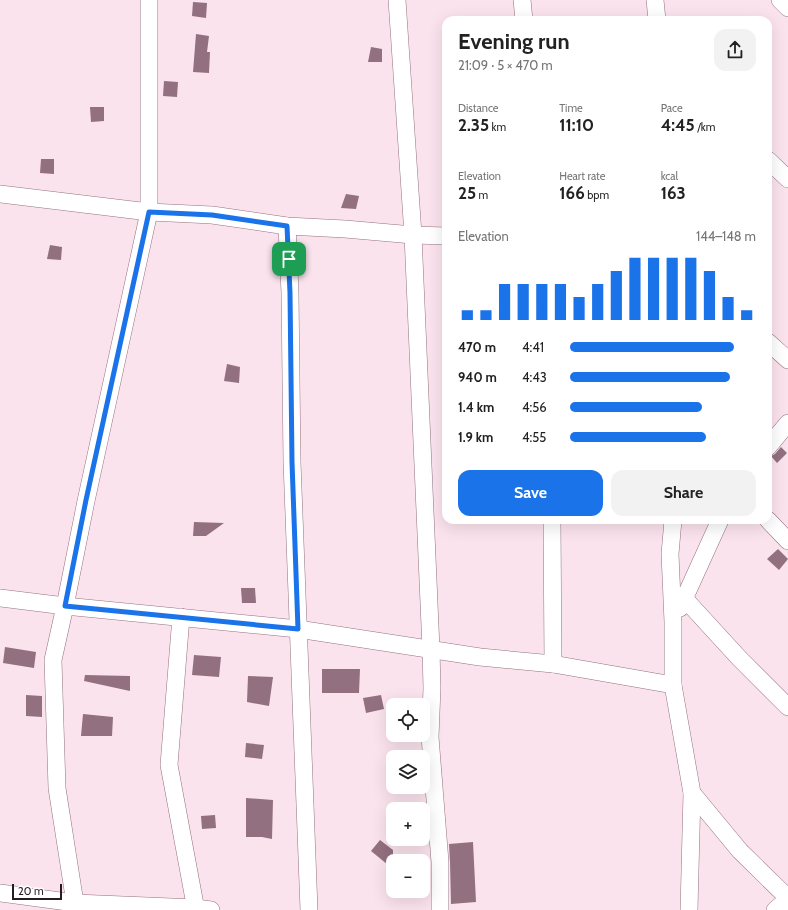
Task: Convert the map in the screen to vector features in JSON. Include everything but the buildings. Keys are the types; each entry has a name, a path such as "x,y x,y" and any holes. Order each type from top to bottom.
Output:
{"street":[{"path":"76,906 57,788 53,660 86,500 149,212 149,0"},
{"path":"397,0 413,235 431,649 432,688 430,737 440,862 440,910"},
{"path":"522,0 524,16"},
{"path":"655,0 657,16"},
{"path":"780,0 788,8"},
{"path":"772,164 788,179"},
{"path":"0,194 149,212 212,215 287,226 442,236"},
{"path":"287,226 290,293 292,470 309,910"},
{"path":"772,346 788,360"},
{"path":"772,442 788,423"},
{"path":"552,524 553,664"},
{"path":"673,524 670,554 673,622 673,685 692,793 689,910"},
{"path":"673,622 718,524"},
{"path":"772,524 788,541"},
{"path":"0,598 65,606 298,629 480,658 553,664 673,685"},
{"path":"684,598 739,658 788,707"},
{"path":"0,893 76,906 201,909 169,765 182,617"},
{"path":"692,793 740,851 788,898 775,910"}],"route":[{"path":"149,212 212,215 287,226 289,259 292,462 298,629 65,606 86,500 149,212"}]}
